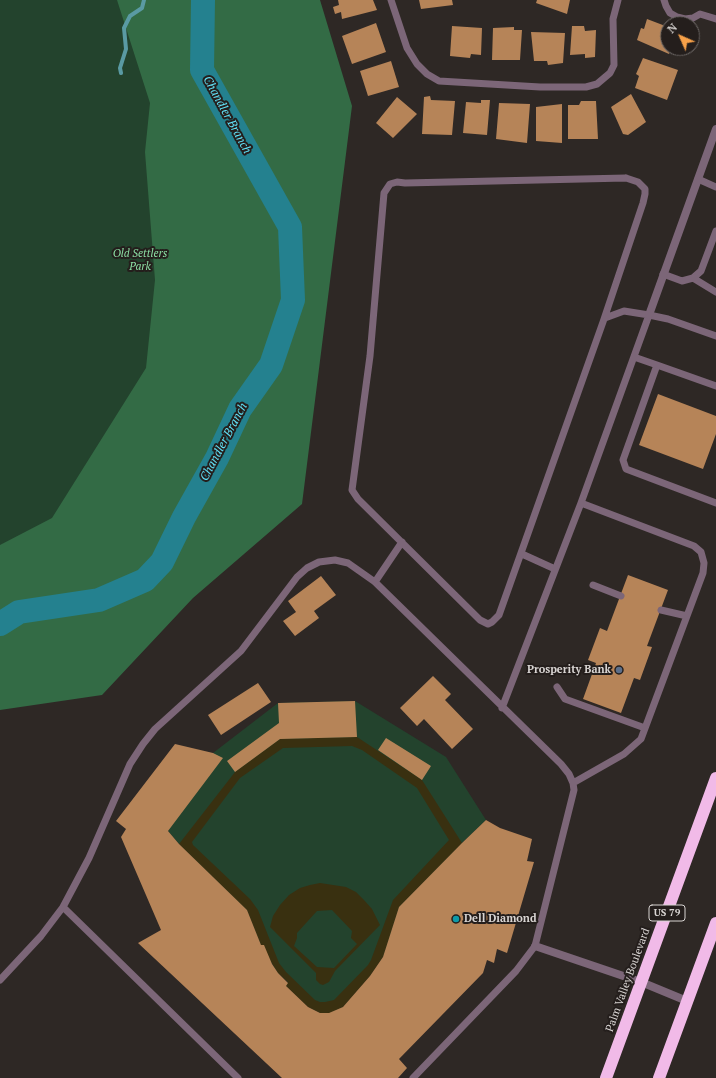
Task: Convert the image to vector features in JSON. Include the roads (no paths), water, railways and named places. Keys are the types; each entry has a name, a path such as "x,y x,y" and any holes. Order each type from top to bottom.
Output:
{"highway":[{"name":"Palm Valley Boulevard","path":"606,1078 716,778"},
{"path":"659,1078 716,923"}],"street":[{"path":"649,315 716,129"},
{"path":"535,946 641,982 687,1001"}],"lane":[{"path":"391,0 406,48 417,64 427,74 439,81 540,87 586,87 597,84 610,73 614,65 613,19 618,0"},
{"path":"664,0 670,13 677,17 685,19 693,18 700,14 716,19"},
{"path":"626,178 638,182 645,189 643,204 605,318 499,615 488,624 480,620 358,499 352,490 370,356 384,193 390,184 397,182 626,178"},
{"path":"698,179 716,187"},
{"path":"664,274 682,281 693,278 701,271 716,231"},
{"path":"693,278 715,292"},
{"path":"605,318 624,311 649,315 668,319 716,336"},
{"path":"502,708 581,503 649,315"},
{"path":"634,357 716,386"},
{"path":"657,365 623,460 624,465 626,469 716,503"},
{"path":"573,783 624,754 641,739 703,573 704,563 701,552 694,546 581,503"},
{"path":"376,582 402,542"},
{"path":"522,554 556,569"},
{"path":"0,980 41,936 62,906 89,858 130,764 155,729 241,650 297,578 307,568 319,562 335,560 348,563 376,582 502,708 561,764 569,774 574,790 535,946 516,971 414,1078"},
{"path":"593,585 621,596"},
{"path":"661,610 687,616"},
{"path":"557,687 566,699 645,728"},
{"path":"62,906 238,1078"}],"waterway":[{"path":"121,73 120,68 126,49 124,28 130,16 142,8 144,0"},
{"name":"Chandler Branch","path":"0,624 19,612 99,600 145,580 162,562 184,517 217,458 240,409 271,365 293,300 290,227 202,70 203,0"}],"place":[{"name":"Prosperity Bank","path":"619,670"},
{"name":"Dell Diamond","path":"456,919"}],"park label":[{"name":"Old Settlers Park","path":"140,260"}]}
